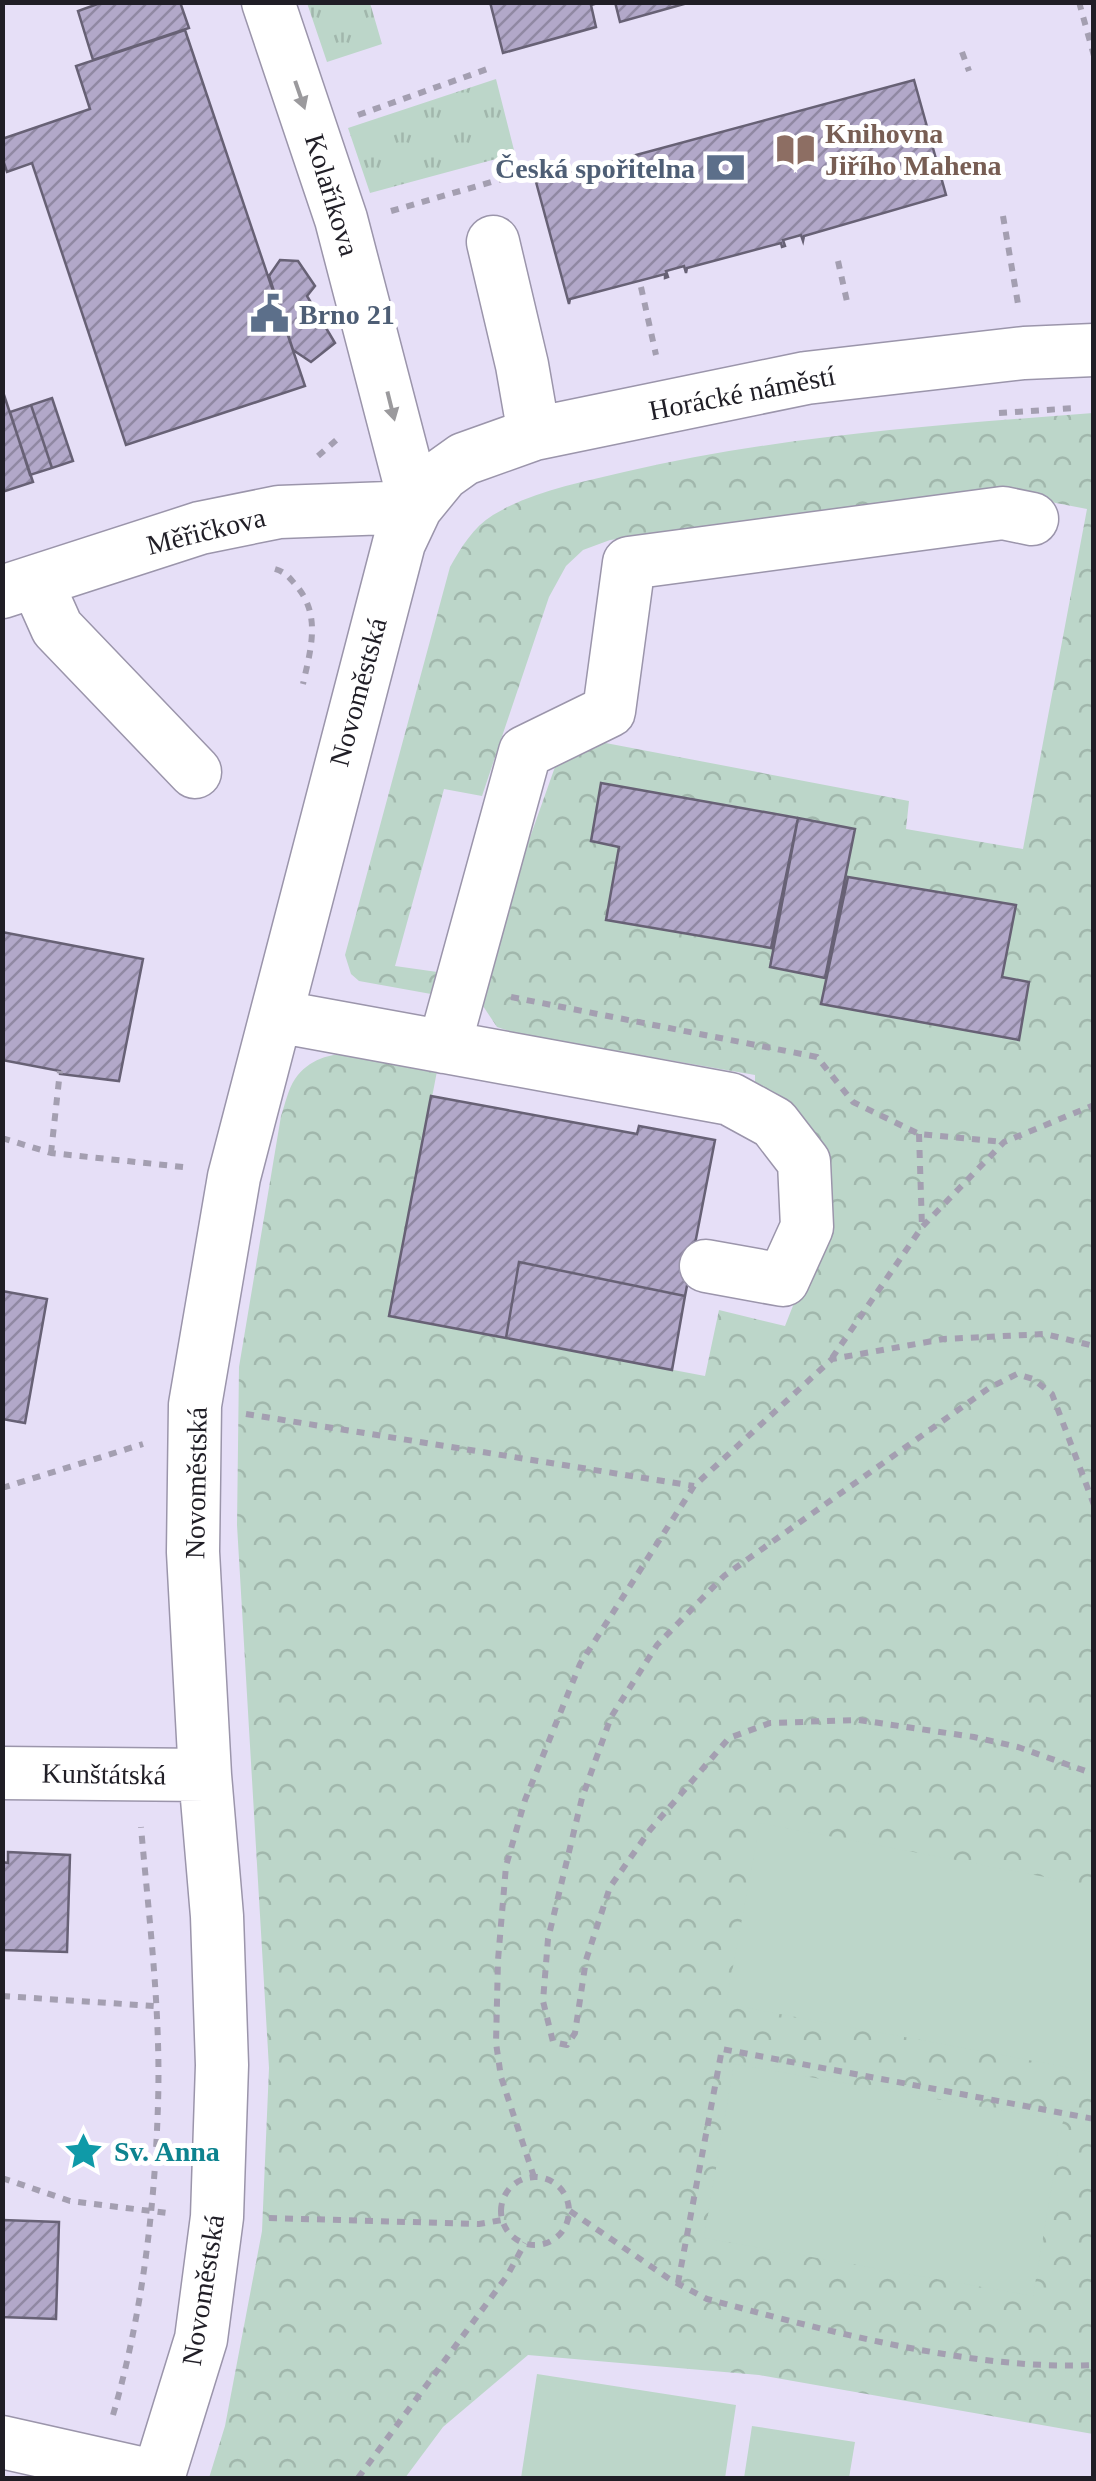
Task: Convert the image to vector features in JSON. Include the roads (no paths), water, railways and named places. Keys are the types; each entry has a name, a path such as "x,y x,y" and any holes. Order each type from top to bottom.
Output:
{"street":[{"name":"Kolaříkova","path":"268,2 341,219 416,506"},
{"path":"492,242 522,365 534,434"},
{"name":"Horácké náměstí","path":"416,506 443,474 464,459 534,434 806,378 1024,353 1094,350"},
{"name":"Měřičkova","path":"20,587 216,525 279,512 416,506"},
{"name":"Novoměstská","path":"158,2478 201,2338 216,2217 222,2065 217,1916 193,1552 195,1405 234,1177 398,542 416,506"},
{"path":"444,1047 525,752 609,711 629,563 1004,513 1032,519"},
{"path":"20,587 195,772"},
{"path":"276,1016 730,1099 774,1124 804,1162 807,1227 783,1280 706,1266"},
{"name":"Kunštátská","path":"2,1772 205,1775"},
{"path":"2,2442 158,2478"}],"place":[{"name":"Knihovna Jiřího Mahena","path":"795,149"},
{"name":"Česká spořitelna","path":"725,168"},
{"name":"Brno 21","path":"269,314"},
{"name":"Sv. Anna","path":"84,2151"}]}
